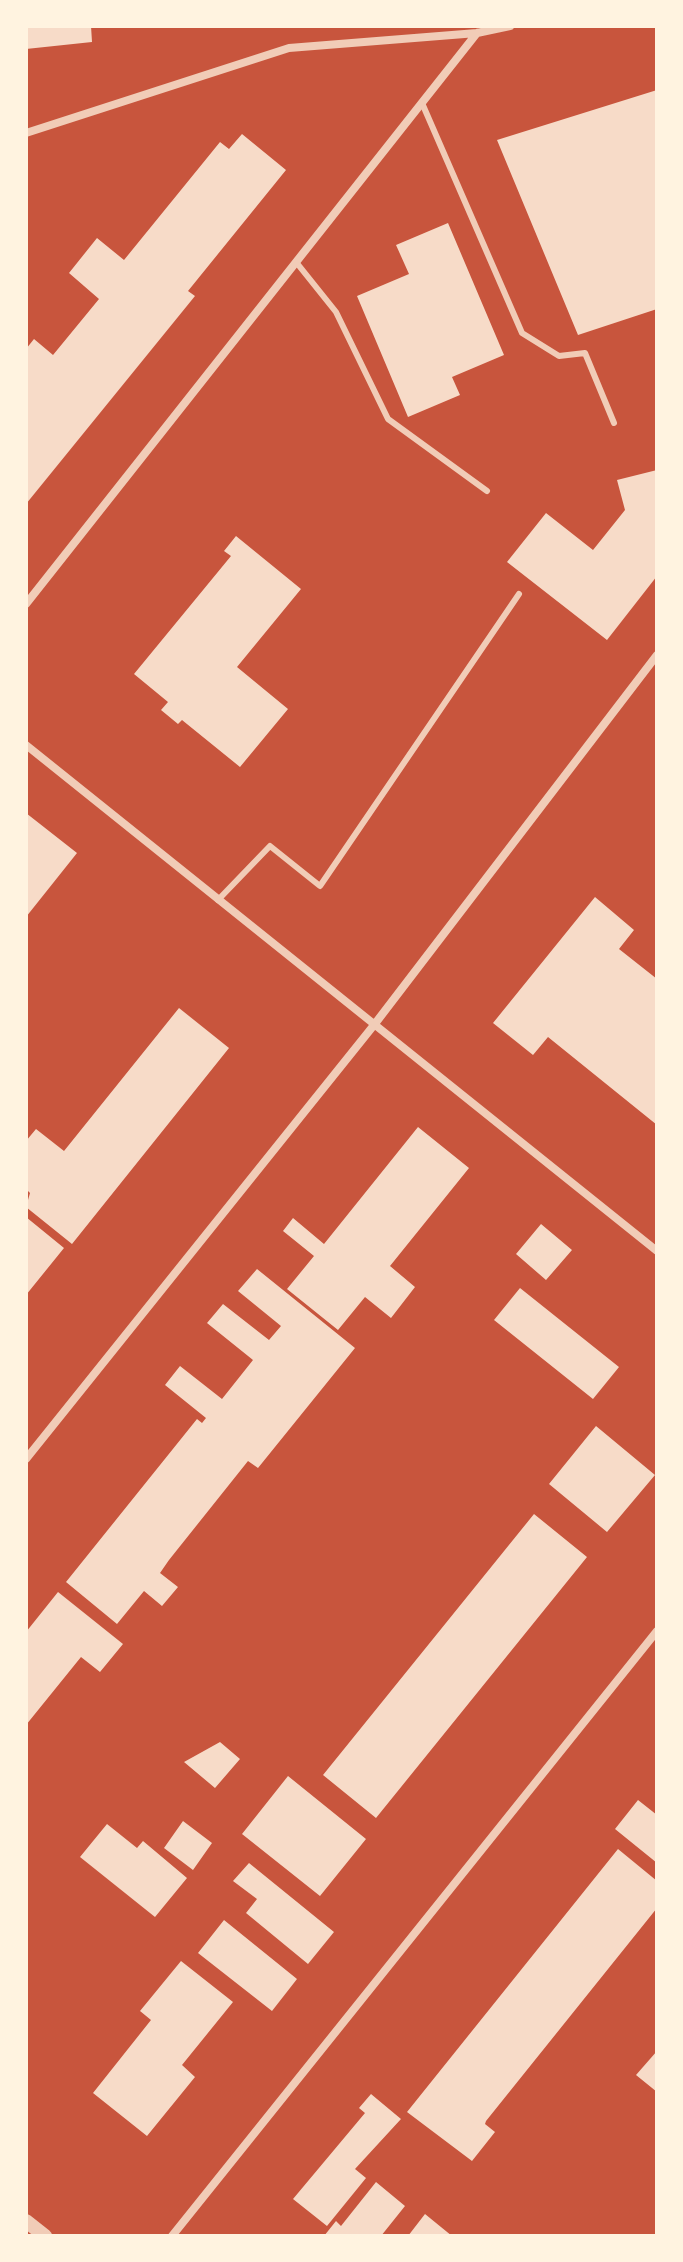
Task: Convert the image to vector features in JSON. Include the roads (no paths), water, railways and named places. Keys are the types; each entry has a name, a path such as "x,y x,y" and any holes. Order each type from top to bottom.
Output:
{"street":[{"path":"26,133 289,48 477,33 510,26"},
{"path":"26,604 477,33"},
{"path":"26,1459 374,1025 657,655"},
{"path":"26,745 657,1251"},
{"path":"172,2236 657,1631"},
{"path":"26,2221 45,2236"}],"lane":[{"path":"422,103 522,333 559,356 585,353 614,423"},
{"path":"296,262 336,312 388,419 487,491"},
{"path":"218,900 270,846 320,886 519,594"}]}
